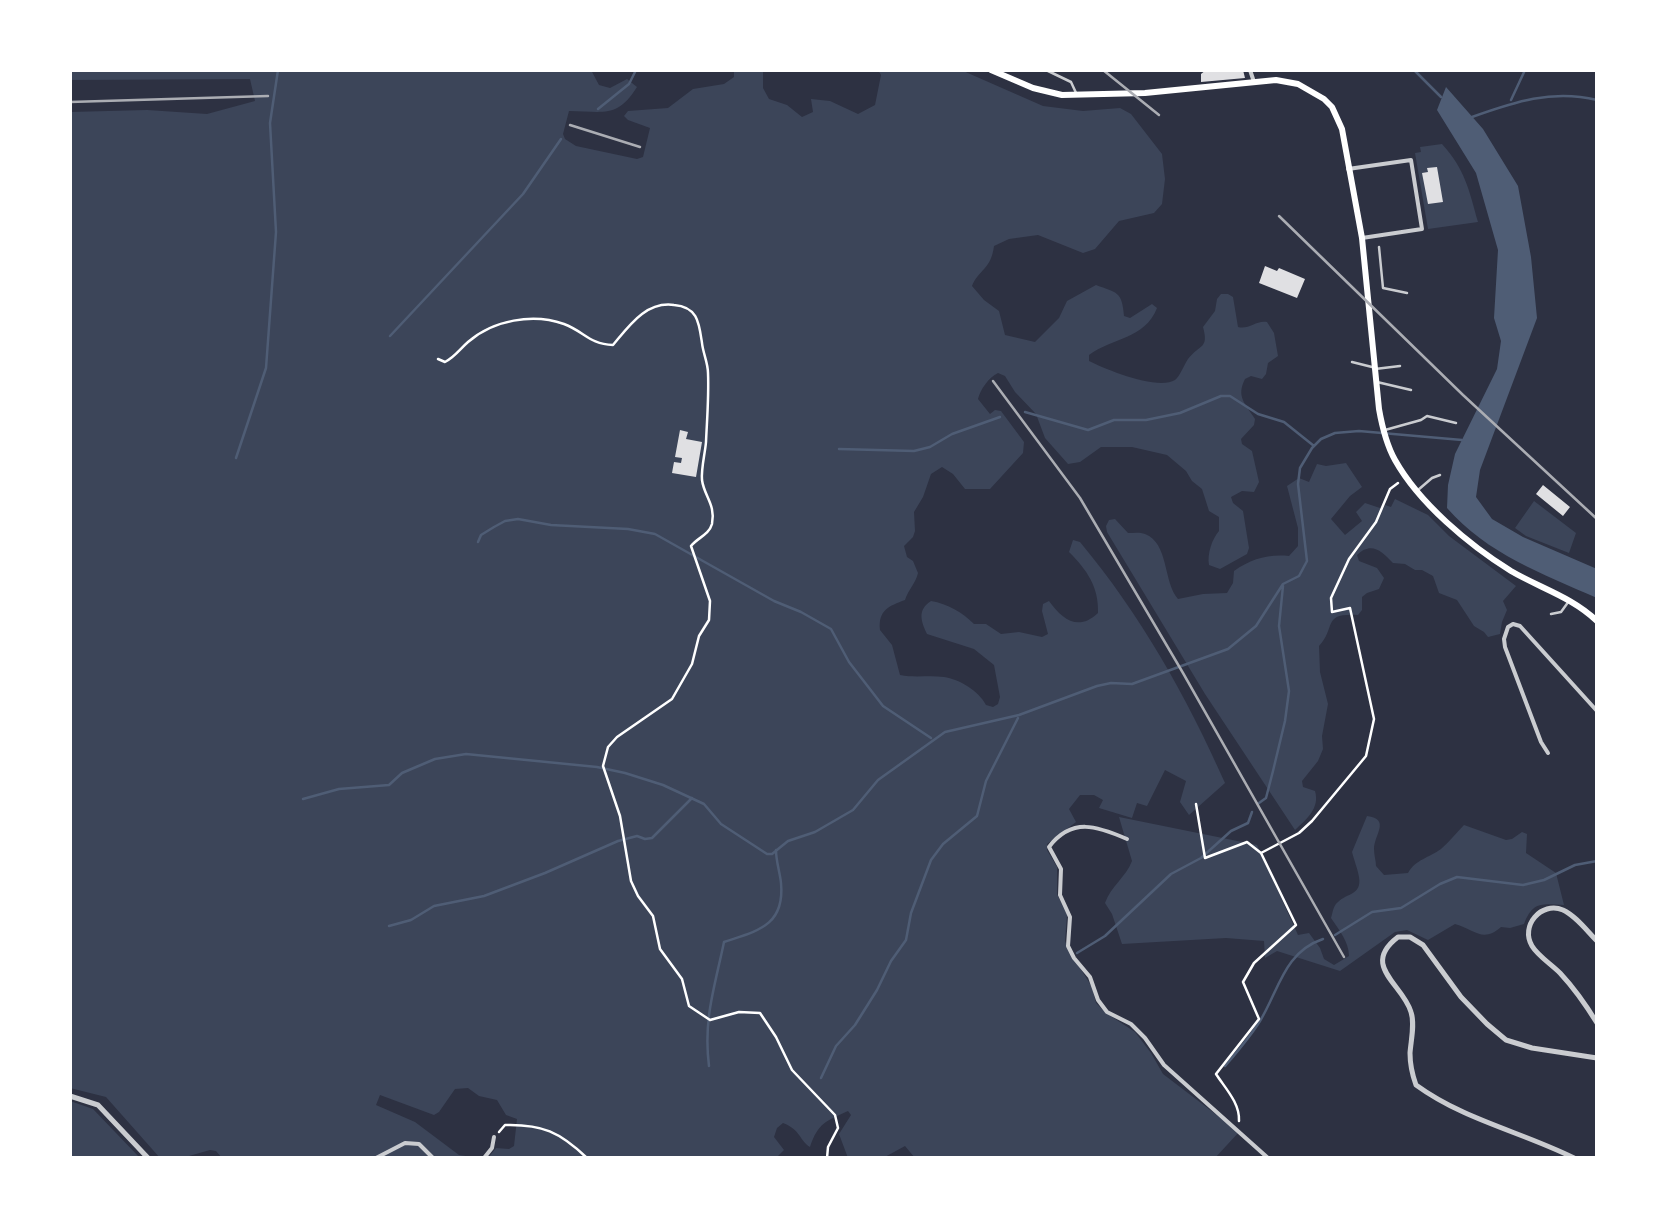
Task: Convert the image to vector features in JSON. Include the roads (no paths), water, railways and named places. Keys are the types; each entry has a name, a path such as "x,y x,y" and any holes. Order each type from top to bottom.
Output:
{"main road":[{"path":"991,70 1033,88 1077,96 1276,80 1298,84 1332,107 1342,128 1362,238 1371,266 1375,382 1394,458 1417,491 1445,520 1499,562 1570,600 1597,621"}],"street":[{"path":"1250,70 1254,82"},
{"path":"1348,169 1411,160 1422,229 1362,238"},
{"path":"1548,753 1505,647 1508,627 1520,626 1597,711"},
{"path":"1126,839 1103,828 1079,826 1049,847 1062,869 1059,889 1070,917 1068,946 1090,977 1106,1012 1131,1024 1164,1065 1268,1158"},
{"path":"1597,942 1572,916 1557,908 1540,912 1530,924 1534,949 1563,976 1597,1023"},
{"path":"1574,1158 1548,1144 1452,1108 1416,1084 1410,1058 1411,1013 1389,981 1382,960 1385,950 1398,937 1423,945 1461,997 1506,1040 1597,1058"},
{"path":"70,1096 98,1105 148,1158"},
{"path":"484,1158 494,1137"},
{"path":"376,1158 405,1143 419,1144 433,1158"}],"lane":[{"path":"1046,70 1071,82 1077,96"},
{"path":"1379,247 1383,288 1407,292"},
{"path":"1371,266 1381,265"},
{"path":"1352,362 1374,368 1400,366"},
{"path":"1375,382 1411,390"},
{"path":"1384,430 1426,416 1456,424"},
{"path":"1417,491 1440,475"},
{"path":"1550,614 1561,612 1570,600"}],"waterway":[{"path":"236,458 266,368 276,232 270,123 278,70"},
{"path":"598,109 629,84 636,70"},
{"path":"1414,70 1441,97"},
{"path":"1511,100 1525,70"},
{"path":"1472,117 1549,97 1597,100"},
{"path":"390,336 523,194 561,139"},
{"path":"1025,412 1088,430 1114,420 1146,420 1180,413 1230,396 1258,414 1284,422 1314,446"},
{"path":"839,449 914,451 1000,417"},
{"path":"303,799 339,789 389,785 402,773 435,759 466,754 597,767 663,785 704,804 721,824 772,854 788,841 815,832 853,810 878,780 945,732 1019,715 1097,686 1132,684 1228,649 1256,626 1283,584 1299,576 1307,561 1298,484 1300,468 1321,439 1359,431 1462,440"},
{"path":"478,542 481,535 494,527 518,519 655,534 831,629 849,662 883,706 931,738"},
{"path":"1259,803 1266,798 1289,691 1279,626 1283,586"},
{"path":"821,1078 836,1046 855,1025 906,940 911,913 931,860 943,844 977,816 986,781 1018,718"},
{"path":"389,926 411,920 434,906 484,896 618,841 637,836 652,838 692,798"},
{"path":"1077,953 1105,936 1171,874 1201,858 1231,831 1248,823 1252,812"},
{"path":"709,1066 709,1018 724,942 758,930 773,918 781,897 776,850"},
{"path":"1335,935 1372,912 1401,908 1457,877 1523,885 1597,861"},
{"path":"1225,1066 1260,1021 1291,962 1323,939"}],"railway":[{"path":"1103,70 1159,115"},
{"path":"70,102 268,96"},
{"path":"570,125 640,147"},
{"path":"1279,216 1597,519"},
{"path":"993,381 1080,498 1344,957"}]}
